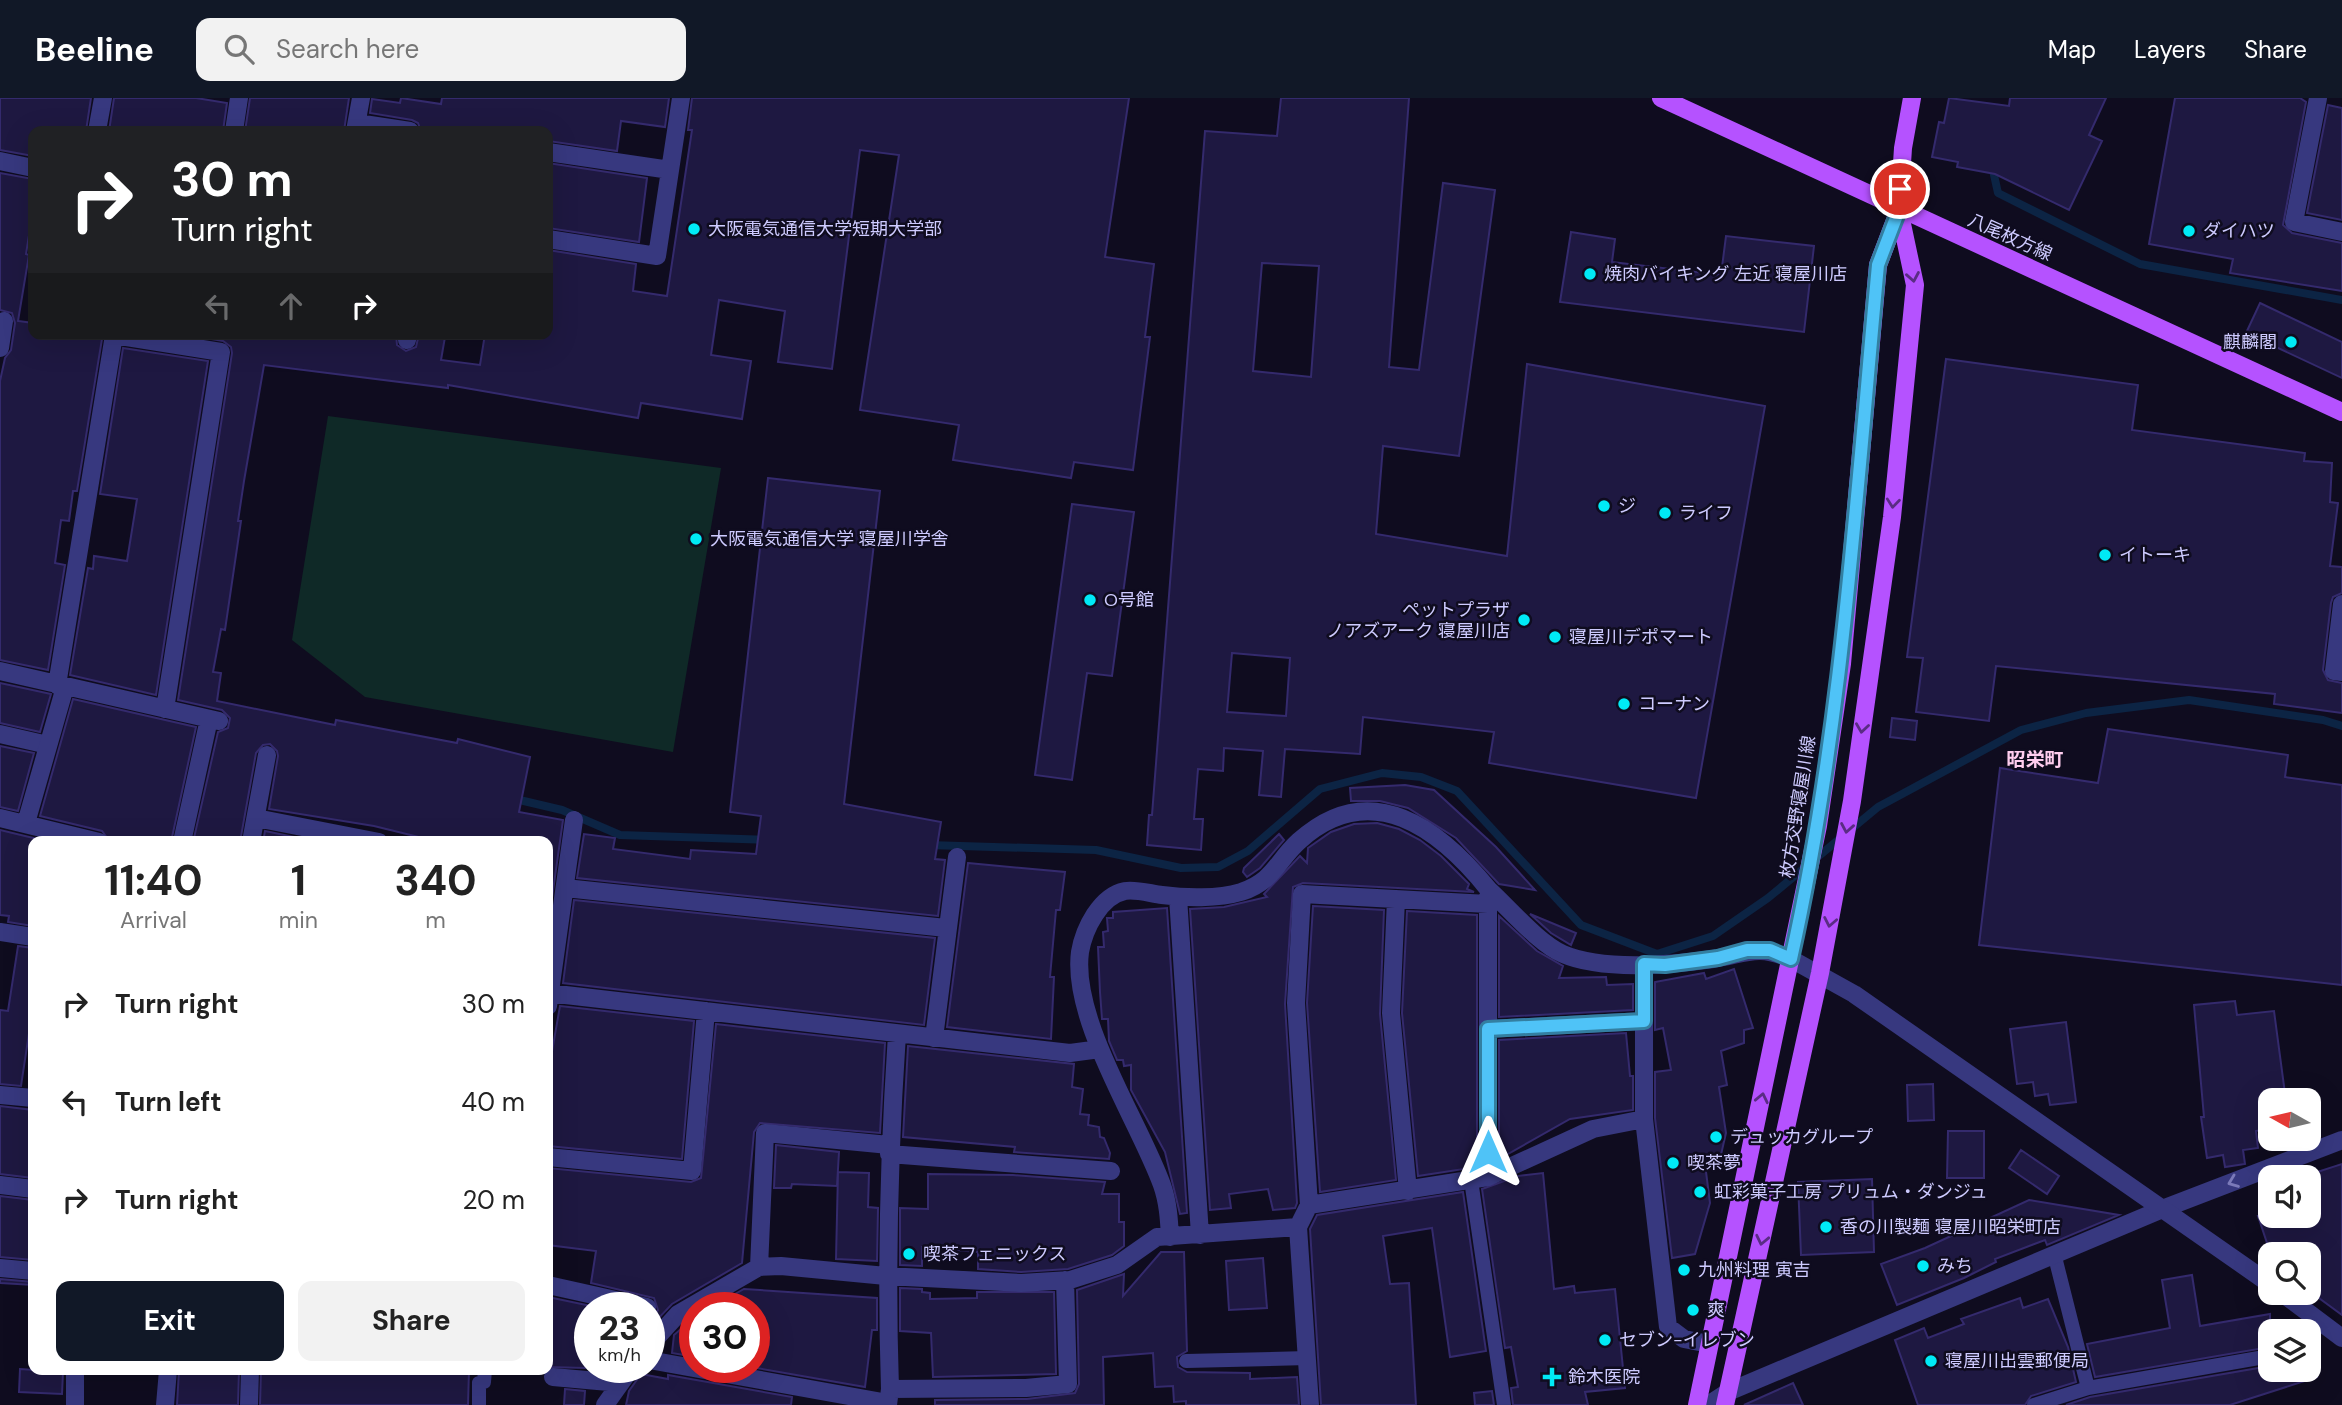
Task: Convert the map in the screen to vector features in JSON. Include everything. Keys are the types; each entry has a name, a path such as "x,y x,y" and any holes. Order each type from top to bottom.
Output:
{"main road":[{"name":"八尾枚方線","path":"1661,98 2342,412"},
{"name":"枚方交野寝屋川線","path":"1727,1399 1820,973 1852,801 1892,517 1915,285 1899,210 1903,148 1912,98"},
{"name":"枚方交野寝屋川線","path":"1697,1405 1818,826 1842,664 1878,265 1899,210"}],"street":[{"path":"98,126 103,98"},
{"path":"235,126 239,98"},
{"path":"356,126 361,98"},
{"path":"553,240 657,256 681,98"},
{"path":"2318,98 2294,222 2342,232"},
{"path":"553,153 670,170"},
{"path":"0,161 28,166"},
{"path":"0,348 4,321"},
{"path":"26,823 62,687 113,340"},
{"path":"145,340 221,352 165,709"},
{"path":"2342,604 2334,671 2342,672"},
{"path":"0,671 214,720 184,836"},
{"path":"0,734 48,745"},
{"path":"252,836 267,755"},
{"path":"1170,1237 1162,1184 1100,1049 1081,973 1080,951 1091,919 1104,903 1125,891 1178,897 1238,893 1262,884 1298,842 1325,821 1356,810 1394,812 1440,840 1489,897 1561,953 1585,960 1679,964 1747,950 1770,950 1820,973 2165,1208 2258,1275"},
{"path":"0,818 76,836"},
{"path":"256,818 348,836"},
{"path":"553,965 574,820"},
{"path":"934,1038 957,858"},
{"path":"553,876 566,883 946,928"},
{"path":"1310,1405 1298,1227 1309,1205 1296,1003 1302,894 1396,899 1489,897"},
{"path":"1178,897 1200,1235"},
{"path":"1479,1178 1488,1029 1489,897"},
{"path":"1396,899 1391,1013 1408,1191"},
{"path":"0,932 28,936"},
{"path":"1644,964 1644,1119 1668,1327 1684,1339 1709,1344"},
{"path":"553,997 1070,1053 1100,1049"},
{"path":"553,1157 692,1171 706,1012"},
{"path":"1488,1029 1644,1021"},
{"path":"889,1399 886,1276 889,1150 897,1034"},
{"path":"0,1095 28,1098"},
{"path":"1309,1205 1479,1178 1593,1129 1644,1119"},
{"path":"759,1267 765,1133 889,1150 1111,1171"},
{"path":"1708,1405 2165,1208 2342,1140"},
{"path":"0,1185 28,1188"},
{"path":"665,1328 678,1314 759,1267 781,1266 886,1276 1021,1283 1065,1280 1117,1265 1157,1237 1298,1227"},
{"path":"0,1268 28,1271"},
{"path":"665,1363 889,1399 1068,1384 1065,1280"},
{"path":"553,1286 578,1292"},
{"path":"2298,1305 2342,1338"},
{"path":"665,1311 678,1314"},
{"path":"75,1375 75,1405"},
{"path":"165,1405 168,1375"},
{"path":"249,1405 250,1375"},
{"path":"553,1377 574,1379"},
{"path":"605,1405 620,1383"}],"lane":[{"path":"1479,1178 1504,1405"},
{"path":"2056,1256 2088,1388"},
{"path":"1186,1361 1308,1358"},
{"path":"2034,1405 2088,1388 2258,1358"},
{"path":"479,1405 479,1383 484,1382 485,1375"}],"green space":[{"path":"328,416 721,468 673,752 365,697 292,640"}],"building":[{"path":"0,98 91,98 87,126 28,126 28,155 0,150"},
{"path":"114,98 196,98 227,103 224,126 110,126"},
{"path":"250,98 349,98 345,126 246,126"},
{"path":"401,98 441,104 442,98 669,98 665,127 621,121 617,151 553,142 553,126 419,126 412,120 370,113 372,99 400,103"},
{"path":"692,98 1129,98 1105,257 1154,264 1145,337 1150,337 1133,470 1074,462 1071,478 953,460 959,425 860,410 899,155 860,150 832,369 778,362 785,311 719,300 711,355 751,361 742,419 641,403 638,418 448,385 448,388 264,365 238,521 241,521 225,630 221,629 213,672 221,673 217,701 335,725 336,720 457,743 458,739 530,757 519,812 563,820 553,891 553,836 415,836 374,826 269,809 278,756 270,744 263,745 256,753 241,836 194,836 218,732 228,728 230,718 222,710 178,700 232,353 231,347 217,340 397,340 397,345 406,351 416,347 418,340 444,340 441,360 480,365 484,340 553,340 553,251 636,264 633,291 667,296 692,130 688,130"},
{"path":"1281,98 1409,98 1389,367 1419,370 1443,183 1495,190 1459,456 1383,446 1376,534 1507,556 1527,364 1765,406 1696,798 1489,763 1494,732 1363,717 1360,754 1285,749 1281,797 1259,795 1263,751 1224,748 1223,771 1198,769 1194,819 1203,819 1201,850 1147,845 1149,815 1152,815 1205,131 1277,136","holes":["1262,263 1319,266 1311,377 1253,371","1232,653 1290,658 1286,716 1227,712"]},
{"path":"1949,98 2009,106 2010,98 2106,98 2089,135 2102,141 2069,210 1995,174 1957,167 1958,162 1932,157 1939,122 1944,123"},
{"path":"2175,98 2300,98 2306,102 2283,225 2292,233 2342,243 2342,291 2230,273 2233,259 2149,244"},
{"path":"2328,105 2342,108 2342,220 2307,213"},
{"path":"553,164 647,178 639,242 553,229"},
{"path":"0,173 28,178 28,261 18,321 28,322 28,340 102,340 77,491 73,491 69,521 61,520 55,563 65,565 48,670 0,660 0,381 5,358 11,350 15,323 12,313 0,310"},
{"path":"1571,232 1615,239 1612,262 1721,275 1726,236 1814,246 1804,332 1560,302"},
{"path":"2260,303 2342,342 2342,378 2246,333"},
{"path":"123,348 208,361 156,695 70,675 88,568 93,569 94,556 127,561 137,499 100,494"},
{"name":"イトーキ","path":"1946,359 2138,385 2132,430 2305,453 2304,461 2332,463 2330,502 2338,503 2330,566 2342,567 2342,593 2333,597 2331,603 2323,670 2328,680 2342,683 2342,713 2274,704 2275,694 1996,666 1989,721 1916,712 1923,658 1907,657"},
{"path":"768,478 880,491 844,804 941,822 935,859 945,860 938,916 577,878 584,834 615,838 613,849 690,859 691,850 756,854 761,816 730,812"},
{"name":"O号館","path":"1072,504 1134,512 1112,676 1087,673 1072,780 1035,775"},
{"path":"0,683 51,694 40,732 0,723"},
{"path":"73,699 196,727 172,836 106,836 102,831 40,816"},
{"path":"1892,718 1917,721 1915,740 1890,737"},
{"path":"2108,729 2288,755 2285,777 2342,785 2342,985 1979,945 2000,768 2098,783"},
{"path":"0,746 34,753 18,811 0,807"},
{"path":"1405,785 1434,790 1496,847 1535,890 1499,884 1456,838 1408,808 1380,801 1351,801 1350,788"},
{"path":"1377,823 1399,829 1420,840 1441,856 1469,884 1467,889 1474,892 1303,883 1293,887 1285,1004 1297,1203 1295,1208 1273,1210 1268,1189 1229,1194 1231,1208 1210,1210 1190,909 1224,907 1267,897 1264,894 1300,856 1307,863 1308,848 1331,832 1354,824"},
{"path":"0,830 28,837 28,925 8,922 9,916 0,915"},
{"path":"265,831 289,836 264,836"},
{"path":"1279,834 1284,840 1260,868 1247,877 1243,872 1244,868"},
{"path":"968,863 1065,872 1060,910 1056,910 1050,977 1054,977 1051,1039 947,1027"},
{"path":"574,900 935,938 924,1025 563,983"},
{"path":"1313,906 1384,910 1380,1014 1396,1180 1320,1192 1307,1003"},
{"path":"1167,908 1187,1213 1180,1214 1165,1152 1131,1090 1131,1065 1124,1066 1123,1060 1117,1060 1109,1041 1108,1019 1102,1019 1098,947 1104,947 1103,932 1108,931 1107,918 1113,918 1113,912"},
{"path":"1407,911 1477,915 1477,1167 1418,1176 1402,1013"},
{"path":"1530,914 1576,933 1571,945 1551,933"},
{"path":"1499,916 1537,951 1563,966 1559,978 1606,977 1607,985 1633,984 1633,1010 1499,1017"},
{"path":"18,946 28,947 28,1040 21,1086 0,1084 0,1010 8,1011"},
{"path":"1734,969 1753,1028 1744,1030 1744,1043 1721,1051 1727,1085 1719,1087 1726,1133 1720,1159 1705,1164 1710,1203 1695,1254 1672,1258 1655,1118 1655,1072 1671,1070 1663,1028 1655,1030 1655,982 1704,973 1706,979"},
{"path":"2235,1001 2237,1015 2274,1011 2284,1088 2258,1088 2258,1148 2243,1150 2245,1164 2225,1167 2223,1155 2207,1158 2201,1117 2204,1117 2194,1005"},
{"path":"560,1006 694,1021 682,1159 553,1146 553,1046"},
{"path":"2066,1022 2076,1102 2050,1105 2048,1094 2035,1096 2033,1082 2017,1084 2010,1029"},
{"path":"716,1024 885,1043 880,1133 760,1123 754,1132 742,1263 692,1292 679,1292 679,1300 665,1311 665,1292 629,1292 591,1283 596,1251 553,1246 553,1168 691,1182 701,1178"},
{"path":"1626,1033 1630,1076 1633,1076 1633,1110 1570,1119 1499,1159 1499,1040"},
{"path":"908,1046 1074,1064 1072,1087 1083,1089 1080,1114 1089,1115 1088,1125 1099,1127 1100,1137 1104,1138 1110,1153 1109,1159 1014,1152 1015,1147 903,1137"},
{"path":"1933,1084 1934,1120 1908,1121 1907,1085"},
{"path":"0,1106 28,1109 28,1177 0,1174"},
{"path":"1948,1131 1984,1131 1984,1178 1947,1178"},
{"path":"776,1145 839,1152 837,1186 792,1184 791,1188 774,1188"},
{"path":"2021,1150 2059,1176 2047,1194 2009,1168"},
{"path":"2342,1164 2342,1315 2321,1300 2321,1242 2267,1242 2262,1228 2321,1228 2321,1171"},
{"path":"838,1172 869,1173 868,1207 878,1208 877,1261 836,1259"},
{"path":"1543,1173 1554,1289 1574,1286 1575,1293 1615,1289 1625,1388 1585,1392 1588,1405 1513,1405 1511,1388 1518,1387 1511,1347 1505,1348 1482,1189 1518,1176"},
{"path":"928,1174 1013,1175 1105,1182 1102,1194 1119,1194 1119,1222 1124,1222 1124,1246 1112,1255 1068,1269 1021,1272 978,1269 978,1252 922,1247 922,1266 900,1265 900,1208 928,1209"},
{"path":"1872,1179 1874,1252 1801,1255 1798,1182"},
{"path":"1463,1192 1486,1351 1450,1357 1432,1228 1383,1236 1390,1284 1409,1283 1416,1405 1321,1405 1310,1229 1317,1215"},
{"path":"0,1196 28,1199 28,1260 0,1257"},
{"path":"2029,1200 2119,1215 2047,1245 2045,1240 1995,1259 1996,1262 1964,1278 1897,1305 1881,1264 1925,1248"},
{"path":"1161,1252 1184,1252 1187,1351 1177,1357 1178,1367 1187,1372 1250,1373 1250,1379 1297,1377 1299,1405 1186,1405 1186,1401 1174,1402 1173,1386 1155,1387 1153,1353 1103,1357 1104,1405 935,1405 935,1400 1027,1399 1075,1393 1079,1384 1077,1290 1124,1274 1123,1296"},
{"path":"1263,1258 1267,1308 1229,1310 1226,1261"},
{"path":"2192,1275 2200,1326 2270,1314 2270,1319 2258,1319 2258,1349 2095,1377 2087,1344 2170,1328 2162,1280"},
{"path":"0,1279 28,1282 28,1285 0,1283"},
{"path":"900,1288 922,1289 922,1292 930,1293 930,1299 977,1298 977,1292 1054,1292 1056,1374 933,1377 931,1333 900,1331"},
{"path":"744,1289 877,1298 877,1330 872,1330 865,1387 770,1370 770,1292 739,1292"},
{"path":"553,1298 574,1302 574,1368 553,1367"},
{"path":"2020,1298 2023,1308 2048,1299 2068,1347 2076,1382 2031,1396 2025,1405 1918,1405 1895,1340 1924,1328 1928,1338 1964,1324 1961,1319"},
{"path":"679,1331 679,1354 672,1353 674,1335"},
{"path":"2258,1368 2258,1382 2301,1382 2230,1405 2066,1405 2090,1397"},
{"path":"20,1369 28,1370 28,1375 63,1375 62,1394 19,1392"},
{"path":"179,1375 239,1375 238,1405 177,1405"},
{"path":"261,1375 469,1375 468,1405 260,1405"},
{"path":"668,1375 679,1377 679,1383 713,1383 792,1397 791,1405 626,1405 629,1391 635,1383 665,1383"},
{"path":"1793,1383 1803,1405 1744,1405"},
{"path":"565,1389 585,1391 584,1405 564,1405"},
{"path":"1492,1391 1494,1405 1475,1405 1474,1393"}],"waterway":[{"path":"1992,166 1998,193 2140,264 2342,300"},
{"path":"928,845 1096,850 1181,868 1218,867 1248,851 1320,789 1382,773 1421,777 1457,791 1581,925 1657,954 1713,936 1768,898 1878,807 2021,730 2086,713 2189,700 2323,720 2342,726"},
{"path":"511,798 562,810 620,835 768,840"}],"place":[{"name":"大阪電気通信大学短期大学部","path":"694,229"},
{"name":"ダイハツ","path":"2189,231"},
{"name":"焼肉バイキング 左近 寝屋川店","path":"1590,274"},
{"name":"麒麟閣","path":"2291,342"},
{"name":"ジ","path":"1604,506"},
{"name":"ライフ","path":"1665,513"},
{"name":"大阪電気通信大学 寝屋川学舎","path":"696,539"},
{"name":"イトーキ","path":"2105,555"},
{"name":"O号館","path":"1090,600"},
{"name":"ペットプラザ ノアズアーク 寝屋川店","path":"1524,620"},
{"name":"寝屋川デポマート","path":"1555,637"},
{"name":"コーナン","path":"1624,704"},
{"name":"デュッカグループ","path":"1716,1137"},
{"name":"喫茶夢","path":"1673,1163"},
{"name":"虹彩菓子工房 プリュム・ダンジュ","path":"1700,1192"},
{"name":"香の川製麺 寝屋川昭栄町店","path":"1826,1227"},
{"name":"喫茶フェニックス","path":"909,1254"},
{"name":"みち","path":"1923,1266"},
{"name":"九州料理 寅吉","path":"1684,1270"},
{"name":"爽","path":"1693,1310"},
{"name":"セブン-イレブン","path":"1605,1340"},
{"name":"寝屋川出雲郵便局","path":"1931,1361"},
{"name":"鈴木医院","path":"1552,1377"}],"district":[{"name":"昭栄町","path":"2035,759"}],"route":[{"path":"1488,1152 1488,1029 1644,1021 1644,964 1665,965 1718,958 1747,950 1770,950 1791,959 1818,826 1842,664 1878,265 1899,210 1900,189"}]}
